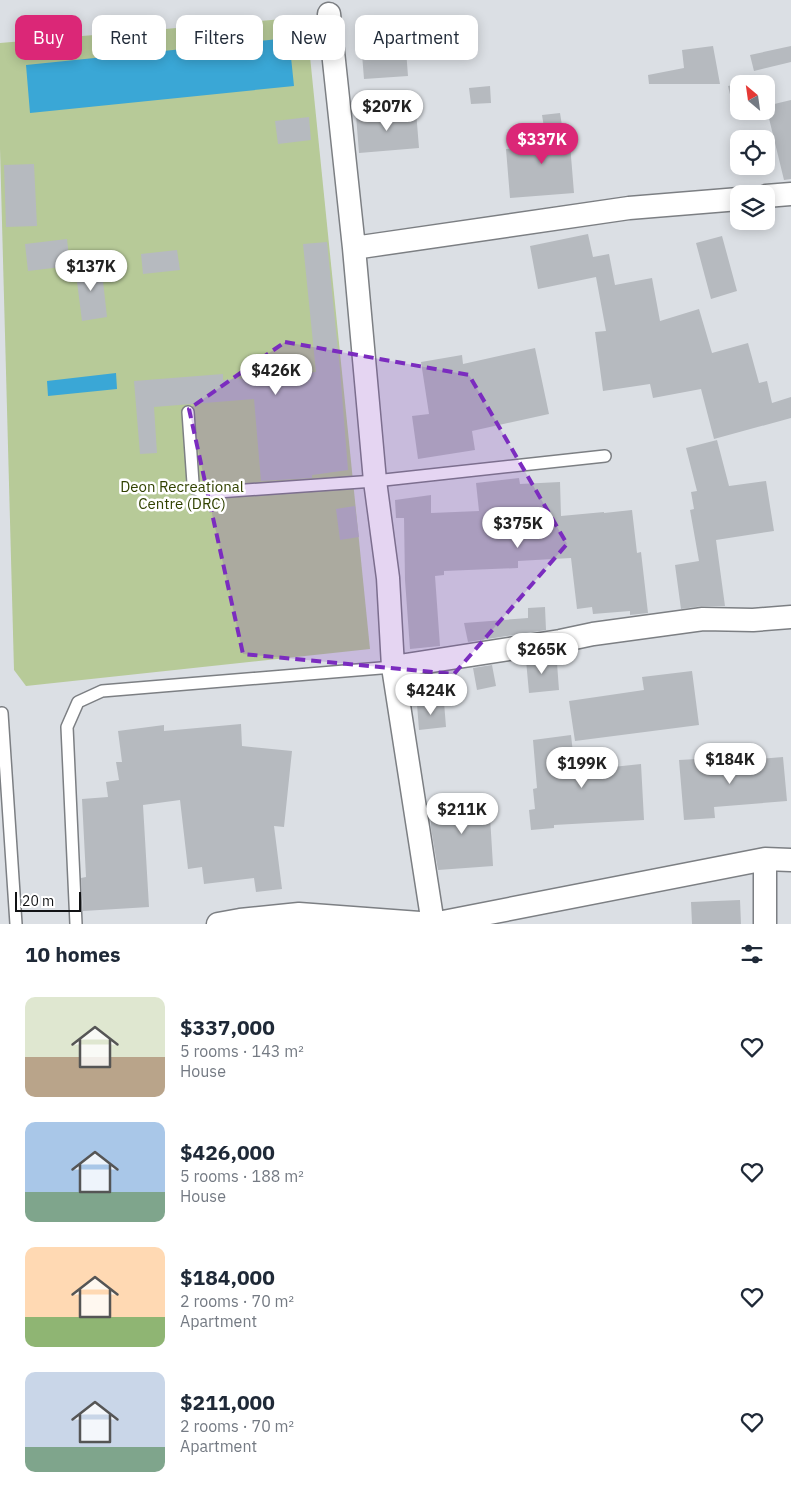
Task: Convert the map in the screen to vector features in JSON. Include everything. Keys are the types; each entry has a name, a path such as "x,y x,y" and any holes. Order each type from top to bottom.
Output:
{"street":[{"path":"329,14 376,481 388,578 393,667 433,924"},
{"path":"775,195 791,194"},
{"path":"354,248 629,208 730,199"},
{"path":"393,667 593,634 702,619 753,620 791,618"},
{"path":"765,858 765,924"},
{"path":"218,924 298,914 433,924 765,858 791,860"}],"lane":[{"path":"188,412 194,483 196,489 204,493 376,481 605,456"},
{"path":"76,924 67,727 78,702 102,691 393,667"},
{"path":"2,713 16,924"}],"highlighted area":[{"path":"285,342 469,375 567,544 454,674 243,654 189,409"}],"green space":[{"name":"Deon Recreational Centre (DRC)","path":"273,20 273,60 310,60 370,649 26,686 14,670 0,148 0,43 15,42 15,60 82,60 82,36 92,35 92,60 166,60 166,29 176,28 176,60 263,60 263,21"}],"water":[{"path":"273,40 273,60 291,60 294,86 30,113 26,65 92,58 92,60 166,60 166,51 176,50 176,60 263,60 263,41"},
{"path":"116,373 117,389 48,396 47,381"}],"building":[{"path":"713,46 720,84 649,84 648,75 684,68 682,50"},
{"path":"791,46 791,62 754,71 750,55"},
{"path":"362,60 407,60 408,76 364,79"},
{"path":"490,86 491,103 471,104 469,88"},
{"path":"791,100 791,179 784,180 775,143 775,130 772,130 769,120 775,120 775,104"},
{"path":"416,111 419,148 359,153 356,115"},
{"path":"560,113 565,144 570,144 574,193 510,198 506,149 547,146 542,115"},
{"path":"309,117 311,140 278,144 275,121"},
{"path":"34,164 37,226 6,227 4,165"},
{"path":"588,234 593,257 609,254 615,285 652,278 660,321 699,309 712,353 748,343 759,383 767,381 772,403 791,397 791,418 714,439 701,389 653,398 650,384 603,391 595,332 606,331 596,277 538,289 530,246"},
{"path":"722,236 737,291 711,299 696,243"},
{"path":"67,239 70,266 28,271 25,244"},
{"path":"327,242 348,470 312,475 312,478 261,481 254,399 154,407 157,453 140,454 134,381 223,374 223,380 316,372 303,244"},
{"path":"177,250 180,270 143,274 141,254"},
{"path":"101,263 107,317 82,321 75,266"},
{"path":"535,348 549,414 472,431 475,450 418,459 412,416 429,414 421,362 462,355 463,364"},
{"path":"717,440 729,486 766,481 774,531 716,540 725,606 681,609 675,565 699,561 690,510 694,509 691,492 697,491 686,448"},
{"path":"519,478 520,484 560,482 561,516 632,510 637,553 641,552 648,613 630,615 630,611 593,614 592,607 577,609 571,558 518,561 518,568 444,571 444,575 435,576 440,646 410,649 405,580 404,518 396,518 395,500 431,495 431,513 479,511 476,483"},
{"path":"355,506 359,537 340,540 336,509"},
{"path":"545,607 546,630 468,642 464,623 528,618 528,608"},
{"path":"547,656 547,664 557,663 559,690 529,693 526,660"},
{"path":"492,665 496,686 477,690 473,668"},
{"path":"692,671 699,725 575,741 569,701 644,690 642,677"},
{"path":"444,702 446,727 419,730 417,704"},
{"path":"241,724 242,746 292,751 284,827 274,826 282,889 256,892 254,878 204,884 202,867 188,869 180,800 143,805 149,907 83,911 81,878 86,877 82,799 108,797 106,782 119,780 116,762 122,762 118,731 164,725 164,731"},
{"path":"571,735 575,771 641,764 644,820 554,825 554,828 531,830 529,810 535,809 533,789 537,788 533,740"},
{"path":"783,757 787,801 714,807 715,818 684,820 679,760 697,759 697,762 714,761 714,763"},
{"path":"489,800 493,866 438,870 431,828 430,804"},
{"path":"740,900 741,924 692,924 691,902"}]}
